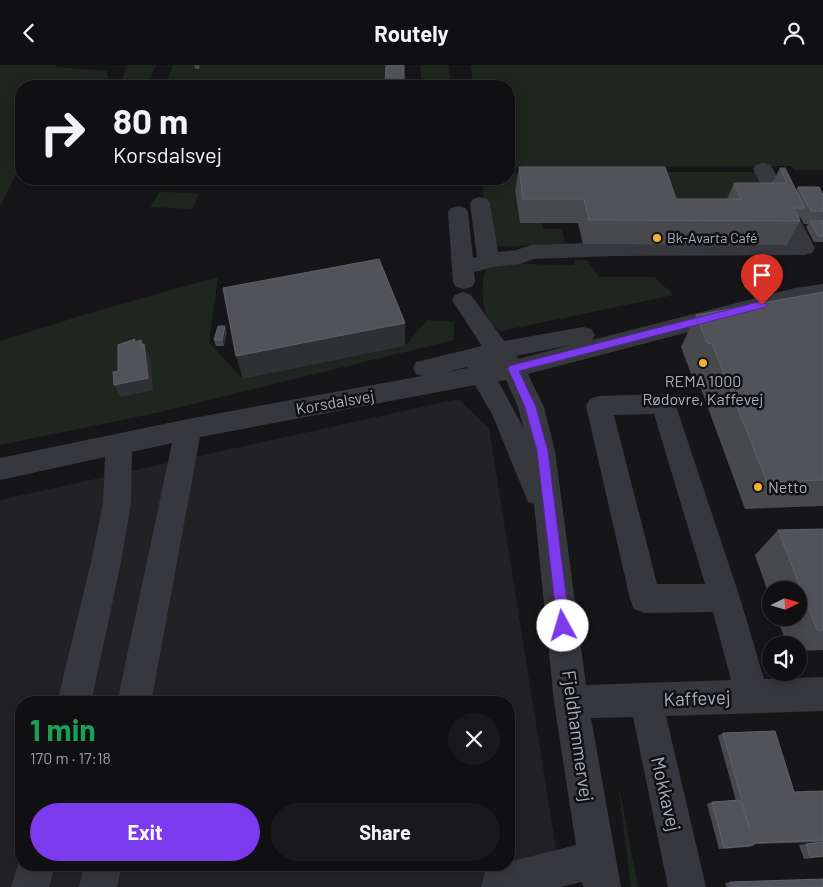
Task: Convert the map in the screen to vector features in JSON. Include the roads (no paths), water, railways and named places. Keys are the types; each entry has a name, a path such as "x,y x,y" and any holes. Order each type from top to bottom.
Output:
{"street":[{"path":"458,212 463,265 479,265 488,261 520,257 531,252 804,248 763,169"},
{"path":"480,203 488,261"},
{"name":"Fjeldhammervej","path":"463,265 463,300 492,363 504,413 552,525 571,702 599,873"},
{"name":"Korsdalsvej","path":"0,469 492,363 693,322 795,296 823,293"},
{"path":"724,599 645,599 599,406 664,404 724,599 752,696"},
{"path":"135,696 188,429"},
{"path":"76,696 106,562 117,503 119,443"},
{"name":"Kaffevej","path":"571,702 823,694"},
{"name":"Mokkavej","path":"646,700 687,887"},
{"path":"30,887 34,871"},
{"path":"98,887 102,871"},
{"path":"500,887 500,883 599,873"}],"place":[{"name":"Bk-Avarta Café","path":"657,238"},
{"name":"REMA 1000 Rødovre, Kaffevej","path":"703,363"},
{"name":"Netto","path":"758,487"}]}
